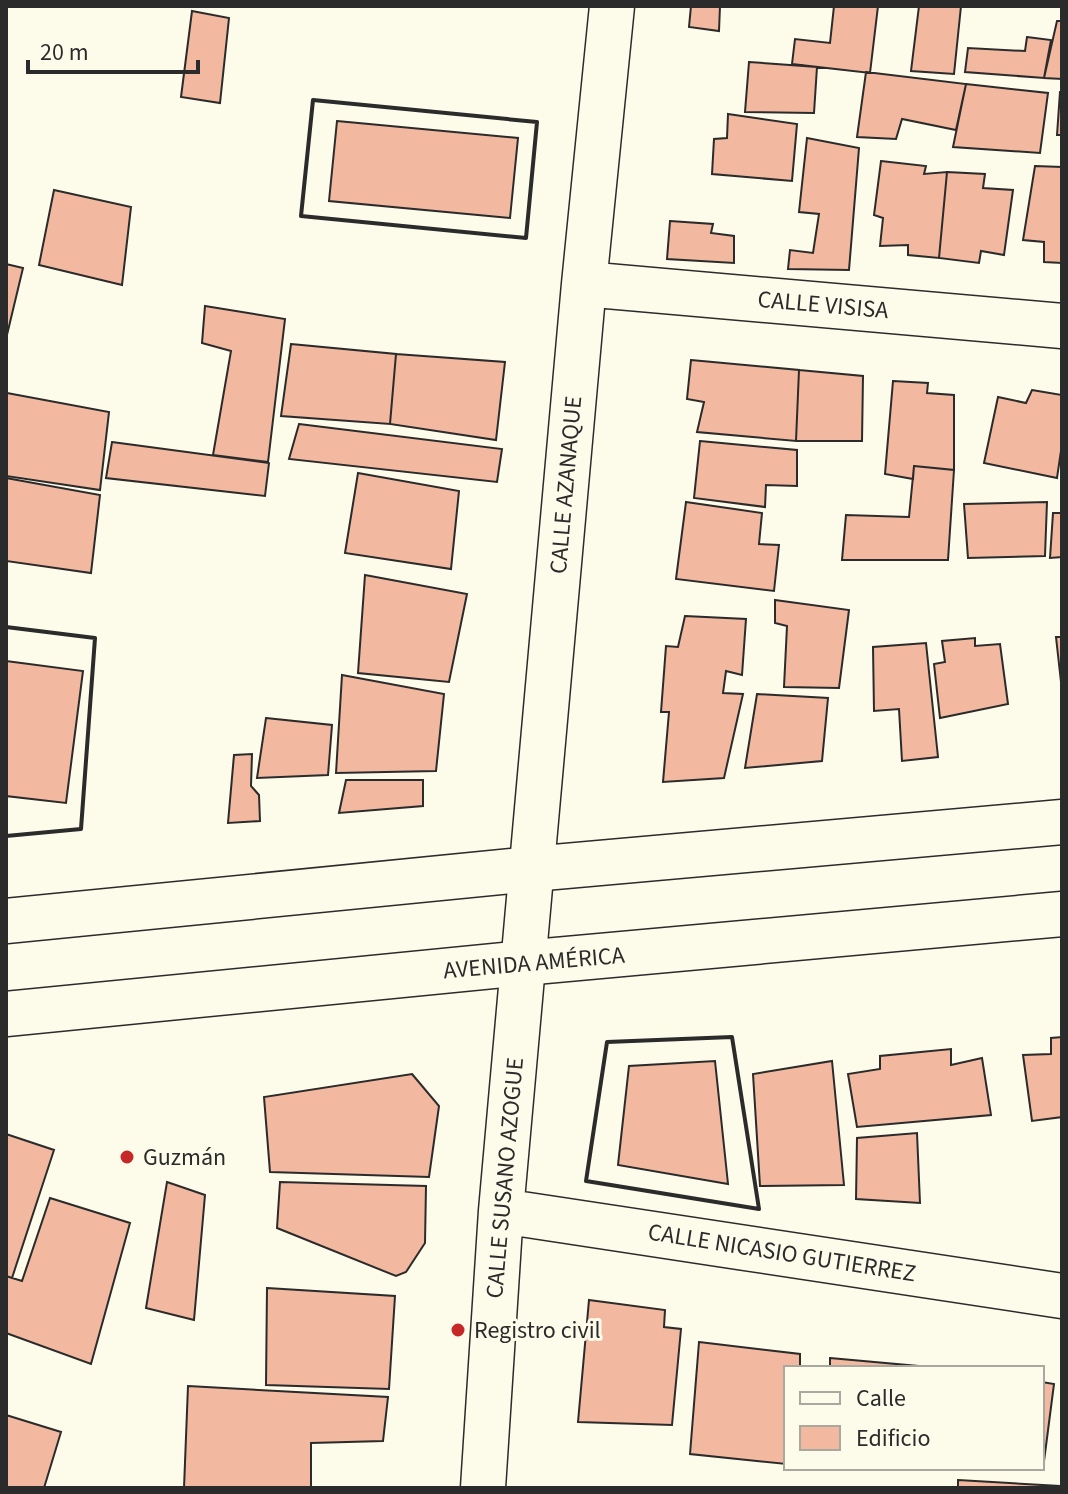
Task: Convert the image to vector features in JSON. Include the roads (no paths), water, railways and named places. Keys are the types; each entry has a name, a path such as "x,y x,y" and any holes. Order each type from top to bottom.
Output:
{"street":[{"name":"CALLE AZANAQUE","path":"523,963 612,6"},
{"name":"CALLE VISISA","path":"584,284 1062,326"},
{"path":"6,921 532,869 1062,822"},
{"name":"AVENIDA AMÉRICA","path":"6,1014 1062,914"},
{"name":"CALLE SUSANO AZOGUE","path":"483,1488 501,1211 523,963"},
{"name":"CALLE NICASIO GUTIERREZ","path":"501,1211 1062,1296"}],"place":[{"name":"Guzmán","path":"127,1157"},
{"name":"Registro civil","path":"458,1330"}]}
